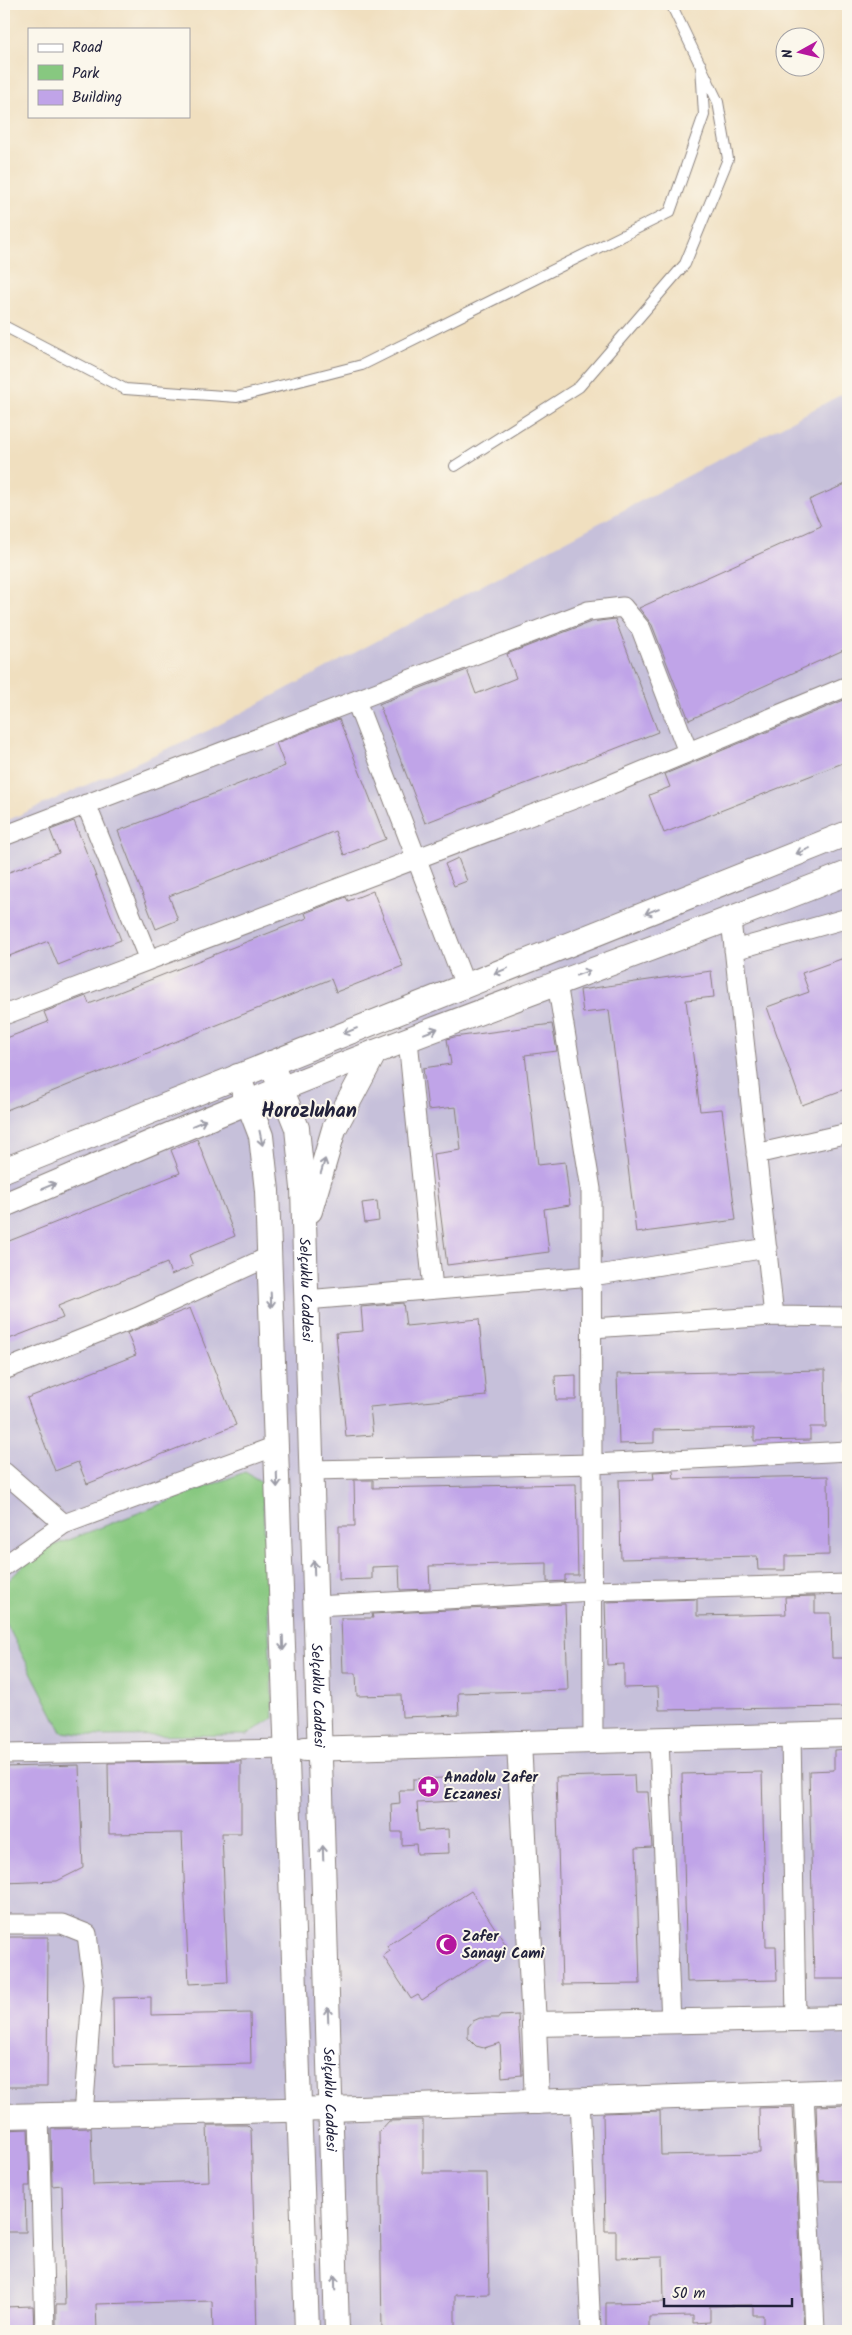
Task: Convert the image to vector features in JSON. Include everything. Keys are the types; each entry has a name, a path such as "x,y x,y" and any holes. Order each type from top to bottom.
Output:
{"street":[{"path":"4,836 588,611 623,607 641,629 688,752"},
{"path":"4,1015 595,791 848,686"},
{"path":"356,701 465,985"},
{"path":"86,804 149,960"},
{"path":"4,1170 848,833"},
{"path":"4,1205 282,1088 558,983 731,920 848,873"},
{"path":"734,950 848,918"},
{"path":"731,920 774,1316"},
{"path":"558,983 591,1189 594,1742"},
{"path":"408,1040 433,1290"},
{"path":"304,1230 334,1128 375,1052"},
{"name":"Selçuklu Caddesi","path":"271,1063 297,1128 303,1188 337,2331"},
{"name":"Selçuklu Caddesi","path":"238,1076 261,1136 267,1191 307,2331"},
{"path":"756,1154 848,1134"},
{"path":"306,1300 592,1276 767,1248"},
{"path":"4,1370 138,1317 270,1256"},
{"path":"592,1328 774,1316 848,1317"},
{"path":"4,1566 64,1524 276,1446"},
{"path":"311,1470 593,1464 848,1451"},
{"path":"4,1472 64,1524"},
{"path":"315,1606 593,1591 848,1584"},
{"path":"4,1754 320,1749 848,1734"},
{"path":"791,1736 796,2019"},
{"path":"659,1740 670,2022"},
{"path":"519,1744 537,2102"},
{"path":"4,1924 62,1924 86,1934 93,1983 83,2114"},
{"path":"534,2024 848,2018"},
{"path":"4,2116 300,2110 848,2091"},
{"path":"804,2092 815,2331"},
{"path":"580,2100 590,2331"},
{"path":"39,2116 45,2331"}],"lane":[{"path":"455,466 579,388 685,264 728,159 718,102 671,4"},
{"path":"4,326 125,389 237,397 362,365 670,212 704,116 701,65"}],"shaded area":[{"path":"848,391 848,2331 4,2331 4,822 209,730"}],"green space":[{"path":"245,1472 262,1482 273,1718 247,1735 100,1736 62,1732 4,1619 4,1585 37,1552"}],"building":[{"path":"848,483 848,648 689,720 652,625 639,608 821,526 809,500"},
{"path":"615,619 658,732 425,823 379,704 467,670 476,694 516,678 507,654 591,622"},
{"path":"844,700 848,711 848,761 664,833 649,795 670,787 665,774"},
{"path":"339,719 386,839 344,855 335,831 169,896 178,920 156,929 118,831 285,766 276,743"},
{"path":"74,821 121,940 58,965 48,941 4,958 4,874 59,853 50,830"},
{"path":"458,858 467,881 454,886 445,864"},
{"path":"373,891 403,966 336,992 331,979 4,1111 4,1039 48,1022 44,1012 86,996 89,1004 307,918 305,913 346,897 348,901"},
{"path":"844,958 848,971 848,1088 802,1105 767,1007 809,992 802,973"},
{"path":"711,971 714,997 686,1000 700,1111 722,1109 736,1220 636,1233 609,1010 583,1013 580,990"},
{"path":"552,1024 557,1051 525,1055 538,1165 565,1162 570,1205 544,1209 549,1252 447,1265 433,1154 461,1150 456,1107 428,1110 423,1068 451,1064 447,1039"},
{"path":"197,1139 235,1236 189,1255 193,1266 171,1275 167,1263 58,1306 63,1318 4,1341 4,1243 180,1173 171,1150"},
{"path":"377,1201 379,1221 365,1223 362,1203"},
{"path":"403,1303 406,1326 479,1319 486,1396 370,1407 373,1435 346,1437 336,1333 363,1331 361,1307"},
{"path":"190,1308 236,1425 87,1484 78,1462 55,1471 27,1398 136,1355 127,1333"},
{"path":"825,1370 826,1427 810,1427 810,1440 754,1441 754,1428 654,1430 654,1443 619,1444 617,1374"},
{"path":"576,1375 576,1400 556,1400 555,1376"},
{"path":"673,1471 674,1479 828,1476 829,1555 785,1556 785,1570 758,1570 757,1556 621,1559 619,1480 654,1479 653,1472"},
{"path":"354,1480 373,1480 373,1488 576,1484 578,1575 565,1575 565,1581 547,1582 547,1563 429,1566 430,1589 400,1590 399,1566 372,1567 372,1579 339,1580 339,1526 355,1526"},
{"path":"815,1596 815,1613 831,1613 832,1658 848,1658 848,1707 659,1710 658,1687 624,1688 624,1664 607,1665 605,1602 697,1599 697,1616 786,1614 785,1597"},
{"path":"565,1604 568,1690 458,1693 459,1715 402,1717 401,1695 357,1696 356,1673 343,1673 341,1618 373,1618 372,1614"},
{"path":"848,1749 848,1979 814,1979 809,1771 834,1770 834,1750"},
{"path":"241,1761 241,1833 222,1833 228,1982 189,1984 182,1833 109,1834 108,1763"},
{"path":"79,1765 83,1868 57,1881 4,1883 4,1767"},
{"path":"762,1772 766,1946 776,1946 777,1980 687,1982 682,1774"},
{"path":"634,1775 635,1792 648,1792 652,1847 636,1848 640,1984 562,1985 556,1777"},
{"path":"445,1778 445,1788 455,1788 456,1801 417,1803 419,1831 448,1829 449,1853 417,1854 416,1844 402,1845 402,1832 392,1832 391,1804 400,1803 399,1790 413,1790 413,1779"},
{"name":"Zafer Sanayi Cami","path":"471,1891 506,1945 422,2000 418,1995 411,1999 383,1956 390,1951 387,1946"},
{"path":"4,1937 48,1937 47,2087 4,2087"},
{"path":"151,1997 151,2015 250,2013 251,2064 114,2067 113,1998"},
{"path":"518,2015 522,2075 502,2077 500,2043 484,2048 476,2046 468,2038 468,2027 473,2021 480,2018"},
{"path":"848,2105 848,2181 819,2181 816,2106"},
{"path":"793,2107 804,2331 763,2331 763,2315 753,2315 753,2305 710,2306 710,2322 693,2323 693,2316 649,2317 649,2331 606,2331 606,2303 664,2302 663,2257 616,2258 616,2231 605,2231 603,2113 660,2111 661,2155 760,2153 759,2108"},
{"path":"423,2120 423,2173 487,2173 489,2294 455,2295 455,2331 382,2331 379,2132 389,2121"},
{"path":"207,2125 247,2125 251,2129 257,2331 213,2331 212,2301 96,2304 97,2331 56,2331 56,2305 65,2305 62,2185 52,2186 51,2129 91,2128 93,2185 209,2181"},
{"path":"28,2129 30,2186 25,2186 26,2232 4,2232 4,2130"},
{"path":"33,2306 34,2331 4,2331 4,2307"}],"place":[{"name":"Anadolu Zafer Eczanesi","path":"428,1786"},
{"name":"Zafer Sanayi Cami","path":"446,1945"}],"district":[{"name":"Horozluhan","path":"309,1110"}]}
